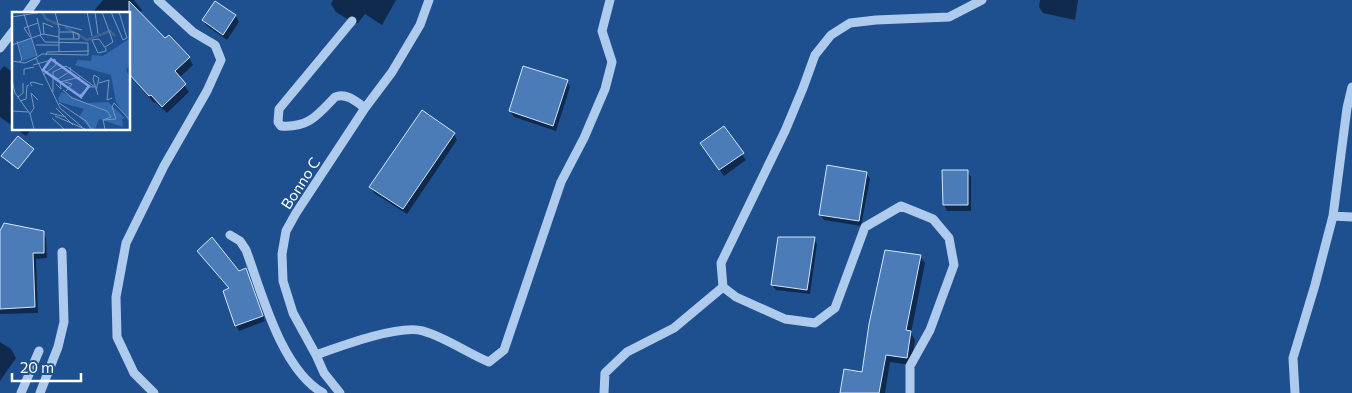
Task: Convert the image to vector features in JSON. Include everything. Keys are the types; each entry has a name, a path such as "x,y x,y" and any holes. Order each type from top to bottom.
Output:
{"street":[{"path":"27,12 36,0"},
{"path":"154,393 134,373 117,337 116,297 126,242 164,166 207,91 221,60 215,45 193,32 158,0"},
{"name":"Bonno C","path":"340,393 324,373 293,313 283,281 282,254 286,230 365,108 392,72 420,25 429,0"},
{"path":"316,355 399,329 421,330 443,338 472,355 489,362 504,350 561,182 584,138 605,89 612,62 602,31 610,0"},
{"path":"910,393 910,366 930,330 954,265 949,238 933,219 901,206 865,227 835,308 814,323 785,319 736,297 723,287 721,263 785,132 804,88 815,55 830,35 850,23 950,17 982,0"},
{"path":"352,21 279,109 278,122 281,126 294,127 310,122 338,95 351,98 365,108"},
{"path":"0,48 12,33"},
{"path":"1295,393 1294,358 1333,216 1347,108 1352,87"},
{"path":"1333,216 1352,217"},
{"path":"230,235 240,241 246,250 282,346 310,384 323,393"},
{"path":"40,393 58,347 64,322 62,252"},
{"path":"604,393 605,373 627,352 674,328 723,287"},
{"path":"21,393 39,350"}],"building":[{"path":"129,1 165,38 169,35 190,57 175,71 186,84 162,107 130,75"},
{"path":"215,1 236,15 223,35 202,20"},
{"path":"523,66 568,80 553,126 509,111"},
{"path":"422,110 455,133 403,209 369,187"},
{"path":"724,126 744,153 719,170 700,143"},
{"path":"18,136 34,149 18,169 1,156"},
{"path":"827,165 867,172 859,221 819,215"},
{"path":"942,170 968,170 968,205 943,205"},
{"path":"4,223 44,231 44,253 33,253 35,307 0,309 0,231"},
{"path":"212,237 239,271 246,268 263,316 235,326 223,291 229,288 197,251"},
{"path":"778,237 815,237 807,290 771,285"},
{"path":"885,250 921,255 906,330 911,331 907,358 886,355 879,393 840,393 844,369 862,372 869,324"}]}
